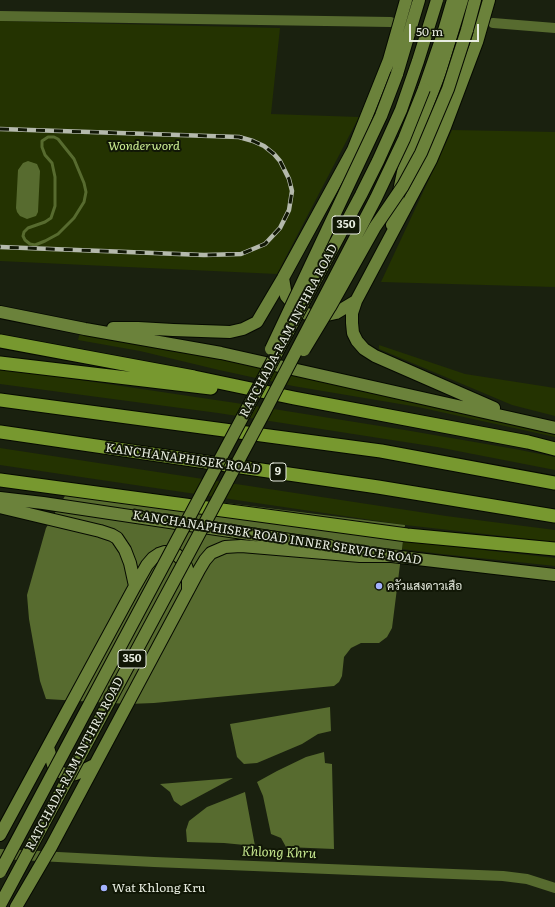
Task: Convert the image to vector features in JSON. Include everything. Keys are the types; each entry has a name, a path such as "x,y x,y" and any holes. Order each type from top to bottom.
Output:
{"highway":[{"path":"0,341 528,442 555,449"},
{"path":"0,363 294,398"},
{"path":"0,400 380,451 555,483"},
{"name":"KANCHANAPHISEK ROAD","path":"0,432 370,486 555,516"},
{"path":"0,480 407,535 555,549"}],"main road":[{"path":"85,329 138,328 230,332 243,329 257,322 283,278 353,150 388,60 406,0"},
{"name":"RATCHADA-RAM INTHRA ROAD","path":"231,439 280,328 381,116 397,74 419,0"},
{"name":"RATCHADA-RAM INTHRA ROAD","path":"0,872 343,230 378,161 409,88 437,0"},
{"name":"RATCHADA-RAM INTHRA ROAD","path":"0,905 264,412 376,198 401,146 424,89 453,0"},
{"path":"382,253 392,224 405,165 440,72 462,0"},
{"name":"RATCHADA-RAM INTHRA ROAD","path":"264,412 316,331 375,227 412,169 438,114 467,30 475,0"},
{"path":"489,0 474,49 445,127 431,160 356,301 352,313 352,323 357,341 364,349 375,356 522,419"},
{"path":"283,278 286,296 300,312 318,317 336,313 356,301"},
{"path":"0,312 85,329 221,353 522,419 555,428"},
{"name":"KANCHANAPHISEK ROAD INNER SERVICE ROAD","path":"0,498 227,530 390,556 555,575"},
{"path":"0,507 100,531 117,538 125,550 130,563 135,586"},
{"path":"100,531 98,524 99,520 102,517 112,513"},
{"path":"227,530 247,537 247,542 241,546"},
{"path":"16,907 43,862 188,590 205,560 211,553 225,546 241,546 360,556 390,556"},
{"path":"0,835 135,586 153,558 165,552 172,552 183,560 188,572 188,590"},
{"path":"48,747 53,765 62,773 69,775 76,774 94,765"}],"green space":[{"name":"Wonderword","path":"0,21 280,28 271,114 359,117 277,274 0,261"},
{"path":"452,130 555,132 555,287 381,282"},
{"path":"80,332 243,363 555,432 555,437 418,407 293,386 140,351 78,340"},
{"path":"379,345 465,374 555,388 555,416 512,405 379,349"},
{"path":"0,368 236,403 515,449 555,457 555,470 437,447 218,413 0,384"},
{"path":"0,448 446,516 555,530 555,542 405,525 0,465"},
{"path":"403,541 555,558 555,566 402,549"}],"shaded area":[{"path":"28,161 37,164 40,171 38,212 36,216 27,219 20,216 16,208 18,170 23,163"},
{"path":"72,484 405,525 392,628 387,637 379,643 361,643 351,648 344,657 342,676 339,682 334,686 154,703 128,704 46,699 40,681 29,619 27,595 46,528"},
{"path":"330,707 331,731 318,734 302,744 257,763 244,764 237,757 230,724"},
{"path":"324,752 325,763 332,764 334,849 286,847 281,838 271,834 263,796 257,782 306,757"},
{"path":"233,778 181,806 174,801 170,792 160,784"},
{"path":"245,792 255,846 187,842 186,830 189,821 207,807"}],"waterway":[{"path":"0,16 391,22"},
{"path":"493,23 555,28"},
{"path":"48,137 58,139 74,159 86,192 84,202 74,218 58,234 35,245 30,244 25,240 23,236 24,232 28,228 45,222 51,218 55,206 55,177 52,163 45,155 42,147 42,141 48,137"},
{"name":"Khlong Khru","path":"0,854 154,862 503,876 527,879 555,888"}],"railway":[{"path":"0,129 239,137 264,146 274,154 280,161 289,179 292,191 289,210 280,228 265,244 241,254 204,255 0,247"}],"place":[{"name":"ครัวแสงดาวเสือ","path":"379,586"},
{"name":"Wat Khlong Kru","path":"104,888"}]}
